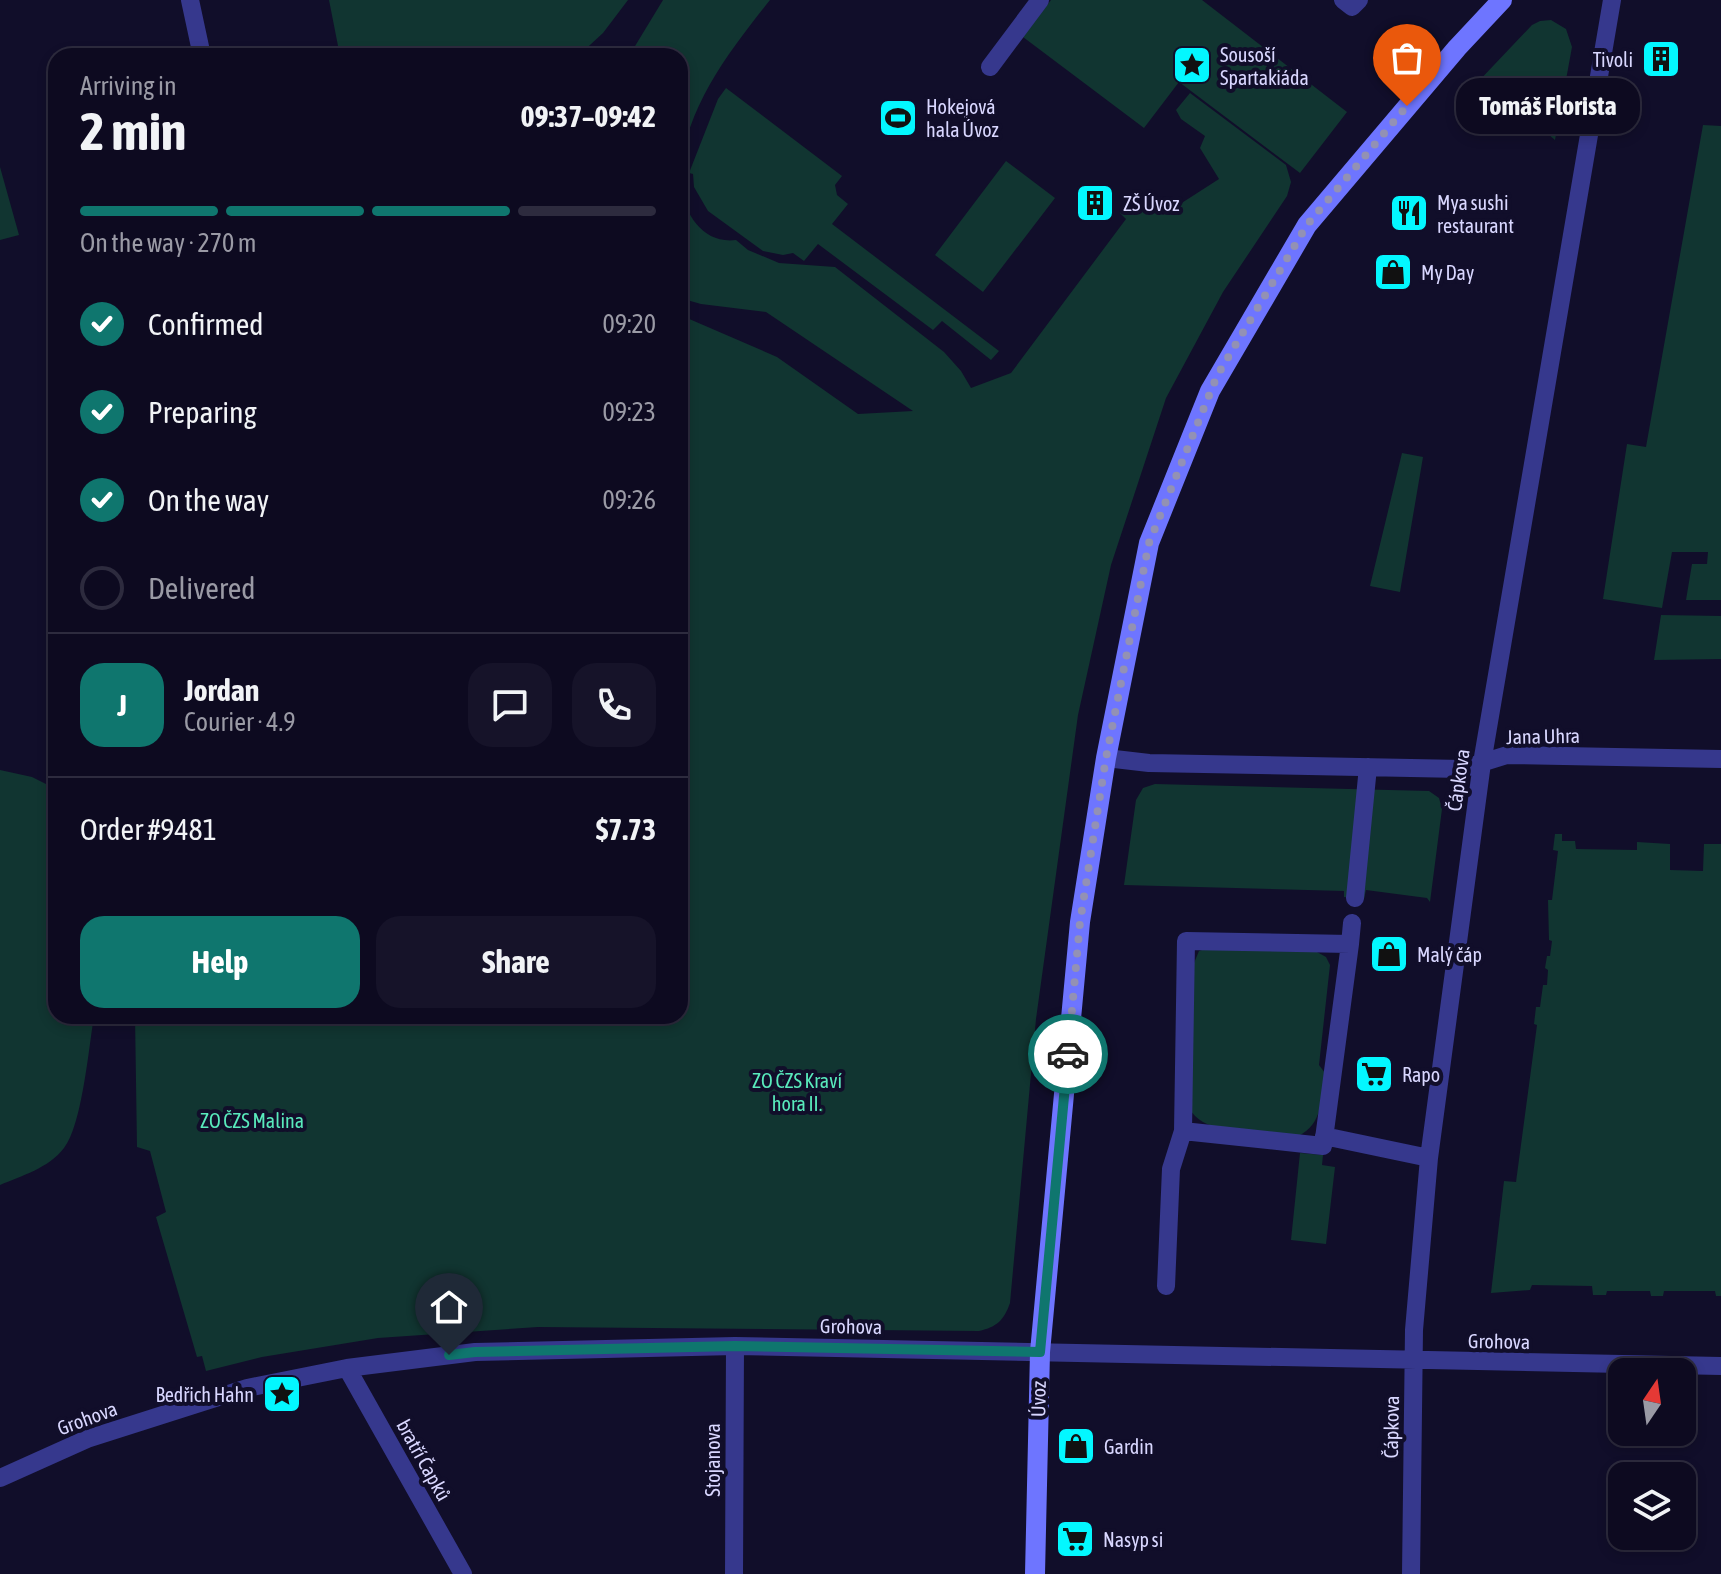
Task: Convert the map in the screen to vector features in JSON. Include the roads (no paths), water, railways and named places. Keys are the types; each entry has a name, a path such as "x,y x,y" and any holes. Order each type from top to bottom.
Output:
{"main road":[{"name":"Úvoz","path":"1035,1574 1040,1352 1080,922 1106,758 1149,543 1217,376 1307,225 1457,48 1502,0"}],"street":[{"path":"190,0 200,48"},
{"path":"990,67 1040,0"},
{"path":"1343,0 1352,7 1359,0"},
{"name":"Čápkova","path":"1411,1574 1414,1330 1429,1158 1482,763 1612,0"},
{"name":"Jana Uhra","path":"1106,758 1149,763 1462,769 1507,755 1721,759"},
{"path":"1355,898 1368,767"},
{"path":"1183,1131 1323,1146 1352,923"},
{"path":"1166,1286 1171,1169 1183,1131 1186,941 1350,944"},
{"path":"1324,1136 1429,1158"},
{"name":"Grohova","path":"0,1478 87,1439 247,1388 347,1368 475,1352 735,1346 1721,1366"},
{"name":"Stojanova","path":"734,1574 735,1346"},
{"name":"bratří Čapků","path":"347,1368 463,1574"}],"place":[{"name":"Tivoli","path":"1661,59"},
{"name":"Sousoší Spartakiáda","path":"1192,65"},
{"name":"Tomáš Florista","path":"1407,106"},
{"name":"Hokejová hala Úvoz","path":"898,118"},
{"name":"ZŠ Úvoz","path":"1095,203"},
{"name":"Mya sushi restaurant","path":"1409,213"},
{"name":"My Day","path":"1393,272"},
{"name":"Malý čáp","path":"1389,954"},
{"name":"Rapo","path":"1374,1074"},
{"name":"Bedřich Hahn","path":"282,1394"},
{"name":"Gardin","path":"1076,1446"},
{"name":"Nasyp si","path":"1075,1539"}],"park label":[{"name":"ZO ČZS Kraví hora II.","path":"797,1092"},
{"name":"ZO ČZS Malina","path":"252,1120"}]}
